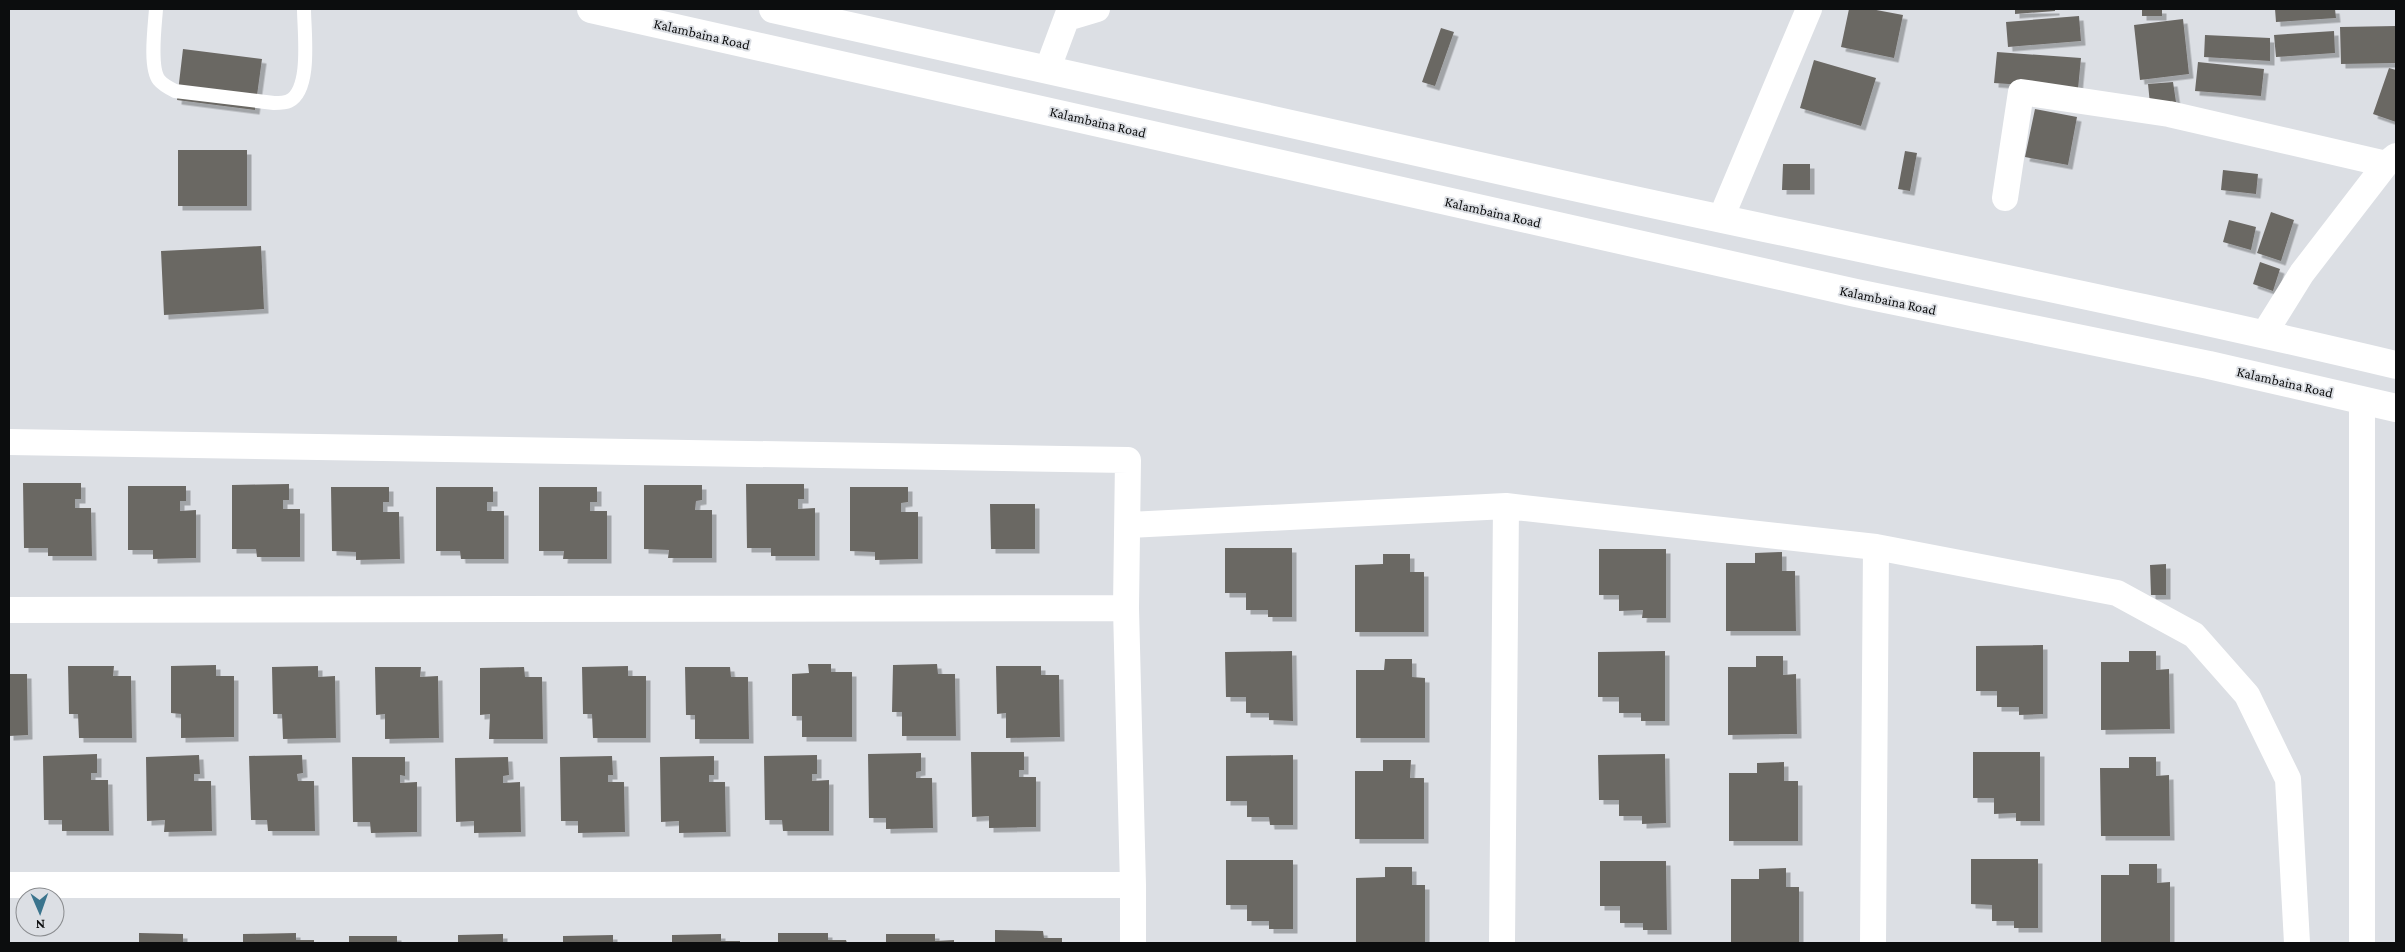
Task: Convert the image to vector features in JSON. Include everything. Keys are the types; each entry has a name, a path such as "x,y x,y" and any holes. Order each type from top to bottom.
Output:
{"main road":[{"name":"Kalambaina Road","path":"591,9 1856,293 2209,365 2396,408"},
{"path":"784,10 1548,182 2264,334 2396,365"}],"street":[{"path":"1048,68 1068,14 1097,9"},
{"path":"1721,218 1810,9"},
{"path":"2005,198 2021,92 2169,114 2391,160 2302,273 2264,334"},
{"path":"2362,400 2362,943"},
{"path":"9,442 1128,460 1129,525 1126,608 1133,943"},
{"path":"1129,525 1506,506 1876,547 2117,593 2194,635 2247,695 2288,779 2297,943"},
{"path":"1502,943 1506,506"},
{"path":"1873,943 1876,547"},
{"path":"9,610 1126,608"},
{"path":"9,886 1133,885"}],"lane":[{"path":"156,9 154,66 157,78 165,86 174,91 274,103 289,101 298,93 304,80 304,9"}],"building":[{"path":"1849,9 1871,9 1903,15 1894,58 1841,47"},
{"path":"2015,9 2055,9 2055,11 2015,14"},
{"path":"2142,9 2162,9 2162,16 2142,16"},
{"path":"2275,9 2335,9 2336,18 2276,22"},
{"path":"2079,16 2081,41 2008,47 2006,22"},
{"path":"2183,19 2189,74 2140,80 2134,25"},
{"path":"2396,26 2396,63 2341,64 2340,27"},
{"path":"1441,28 1454,32 1435,86 1422,82"},
{"path":"2334,31 2335,53 2276,57 2274,35"},
{"path":"2205,35 2270,38 2270,61 2204,57"},
{"path":"183,49 262,59 255,110 177,100"},
{"path":"1997,52 2081,58 2078,89 1994,83"},
{"path":"1814,60 1876,78 1861,126 1800,108"},
{"path":"2198,62 2264,69 2261,96 2195,91"},
{"path":"2389,68 2396,70 2396,122 2373,114"},
{"path":"2173,82 2176,102 2150,104 2148,84"},
{"path":"2035,109 2077,117 2068,165 2025,157"},
{"path":"178,150 247,150 247,206 178,206"},
{"path":"1905,151 1917,153 1910,191 1898,189"},
{"path":"1783,164 1810,164 1810,190 1782,190"},
{"path":"2223,170 2258,174 2256,194 2221,190"},
{"path":"2271,212 2294,220 2281,261 2257,253"},
{"path":"2229,220 2256,227 2251,250 2223,242"},
{"path":"261,246 264,309 164,315 161,251"},
{"path":"2260,262 2280,269 2273,291 2253,284"},
{"path":"23,483 81,483 81,499 75,499 75,508 91,508 92,556 48,556 48,548 24,548"},
{"path":"289,484 289,500 283,500 283,509 300,509 300,557 257,557 256,549 232,549 232,485"},
{"path":"746,484 804,484 804,499 798,499 798,509 815,508 815,556 771,556 771,548 747,548"},
{"path":"644,485 702,485 702,500 696,501 695,510 712,510 712,558 668,558 669,550 644,549"},
{"path":"128,486 186,486 186,501 180,501 180,511 196,510 196,558 153,559 153,550 128,550"},
{"path":"331,487 389,487 389,502 383,502 383,512 399,512 400,559 356,560 356,552 332,551"},
{"path":"436,487 493,487 493,502 487,502 487,511 504,511 504,559 461,559 460,551 436,551"},
{"path":"539,487 597,487 597,502 590,502 590,511 607,511 607,559 563,559 564,551 539,551"},
{"path":"850,487 908,487 908,502 901,503 901,512 918,512 918,559 875,560 875,552 850,551"},
{"path":"990,504 1035,504 1035,549 991,549"},
{"path":"1225,548 1292,548 1292,617 1268,617 1268,610 1246,610 1246,593 1225,593"},
{"path":"1599,549 1666,549 1666,618 1642,618 1643,610 1619,611 1619,595 1599,595"},
{"path":"1782,552 1782,571 1795,571 1796,631 1726,631 1726,563 1755,563 1755,553"},
{"path":"1383,554 1410,554 1410,572 1424,572 1424,632 1355,632 1355,565 1383,564"},
{"path":"2166,564 2166,595 2151,595 2150,565"},
{"path":"2043,645 2043,714 2019,715 2019,707 1997,707 1997,691 1976,691 1976,646"},
{"path":"1292,651 1293,721 1269,720 1269,713 1246,713 1246,697 1226,697 1225,652"},
{"path":"1665,651 1665,721 1641,721 1641,713 1619,713 1619,697 1598,697 1598,652"},
{"path":"2129,651 2156,651 2156,670 2169,669 2170,729 2101,730 2101,662 2129,662"},
{"path":"1756,656 1783,656 1783,675 1796,674 1797,734 1728,735 1728,667 1756,667"},
{"path":"1385,659 1412,659 1412,677 1425,678 1425,738 1356,738 1356,670 1384,670"},
{"path":"808,664 831,664 831,672 852,672 852,737 802,737 802,716 792,716 792,674 809,673"},
{"path":"937,664 938,674 955,674 956,736 902,736 902,712 892,712 893,665"},
{"path":"216,665 216,676 234,676 234,737 181,738 181,714 171,713 171,666"},
{"path":"68,666 114,666 113,676 131,676 132,738 79,738 78,714 69,714"},
{"path":"318,666 318,677 335,676 336,738 283,739 282,714 273,714 272,667"},
{"path":"628,666 628,676 646,676 646,738 593,738 592,714 583,714 582,667"},
{"path":"996,666 1041,666 1041,675 1059,675 1060,737 1006,738 1006,713 997,714"},
{"path":"375,667 421,667 420,677 438,676 439,738 385,739 385,714 376,715"},
{"path":"524,667 525,677 542,677 543,739 489,739 490,714 480,715 480,668"},
{"path":"685,667 730,667 731,677 748,677 749,739 695,739 695,715 686,715"},
{"path":"9,674 27,674 28,735 9,736"},
{"path":"971,752 1024,752 1024,770 1019,770 1019,777 1036,777 1036,827 989,828 989,816 972,817"},
{"path":"1973,752 2040,752 2040,821 2016,821 2016,813 1994,814 1994,798 1973,798"},
{"path":"921,753 921,771 916,772 916,778 932,778 933,828 886,829 886,818 869,818 868,754"},
{"path":"97,754 97,773 91,773 91,780 108,780 109,831 62,831 62,820 44,820 43,756"},
{"path":"1665,754 1666,823 1642,824 1642,816 1619,816 1619,800 1599,800 1598,755"},
{"path":"199,755 200,774 194,774 194,781 211,781 212,831 164,832 165,820 147,821 146,757"},
{"path":"302,755 303,773 297,774 298,781 314,781 315,831 268,831 267,820 251,820 249,756"},
{"path":"817,755 817,774 812,774 812,781 829,780 829,831 783,831 782,820 765,820 764,756"},
{"path":"1293,755 1293,825 1270,825 1269,817 1247,817 1247,801 1226,801 1226,756"},
{"path":"612,756 613,775 608,775 608,782 624,782 625,832 578,833 578,821 561,821 560,757"},
{"path":"714,756 714,775 709,775 709,782 725,782 726,832 679,833 679,821 661,822 660,757"},
{"path":"352,757 405,757 405,776 400,775 400,783 417,782 417,832 371,833 370,822 353,822"},
{"path":"508,757 509,775 503,776 503,783 520,782 521,832 474,833 474,821 456,822 455,758"},
{"path":"2129,757 2156,757 2156,776 2169,775 2170,836 2101,836 2100,768 2129,768"},
{"path":"1383,760 1411,760 1410,778 1424,778 1424,839 1355,839 1355,771 1383,771"},
{"path":"1784,762 1784,781 1798,781 1798,841 1729,841 1729,773 1757,773 1757,763"},
{"path":"1971,859 2038,859 2038,928 2014,928 2014,921 1992,921 1992,905 1971,904"},
{"path":"1226,860 1293,860 1293,929 1269,929 1269,921 1247,921 1247,905 1226,905"},
{"path":"1600,861 1666,861 1667,930 1643,930 1643,923 1620,923 1620,906 1600,906"},
{"path":"2129,864 2157,864 2157,883 2170,882 2170,943 2101,943 2101,875 2129,875"},
{"path":"1385,867 1412,867 1412,885 1425,885 1425,943 1356,943 1356,878 1385,877"},
{"path":"1786,868 1786,887 1799,887 1799,943 1731,943 1731,879 1759,879 1759,869"},
{"path":"995,930 1043,931 1044,938 1062,938 1062,943 995,943"},
{"path":"139,933 183,934 183,943 139,943"},
{"path":"296,933 296,940 314,940 314,943 243,943 243,934"},
{"path":"778,933 828,933 828,940 846,940 847,943 778,943"},
{"path":"503,934 503,943 458,943 458,935"},
{"path":"721,934 721,941 740,941 740,943 672,943 672,935"},
{"path":"886,934 935,934 935,941 954,940 954,943 886,943"},
{"path":"613,935 613,943 563,943 563,936"},
{"path":"349,936 397,936 397,943 349,943"}]}
